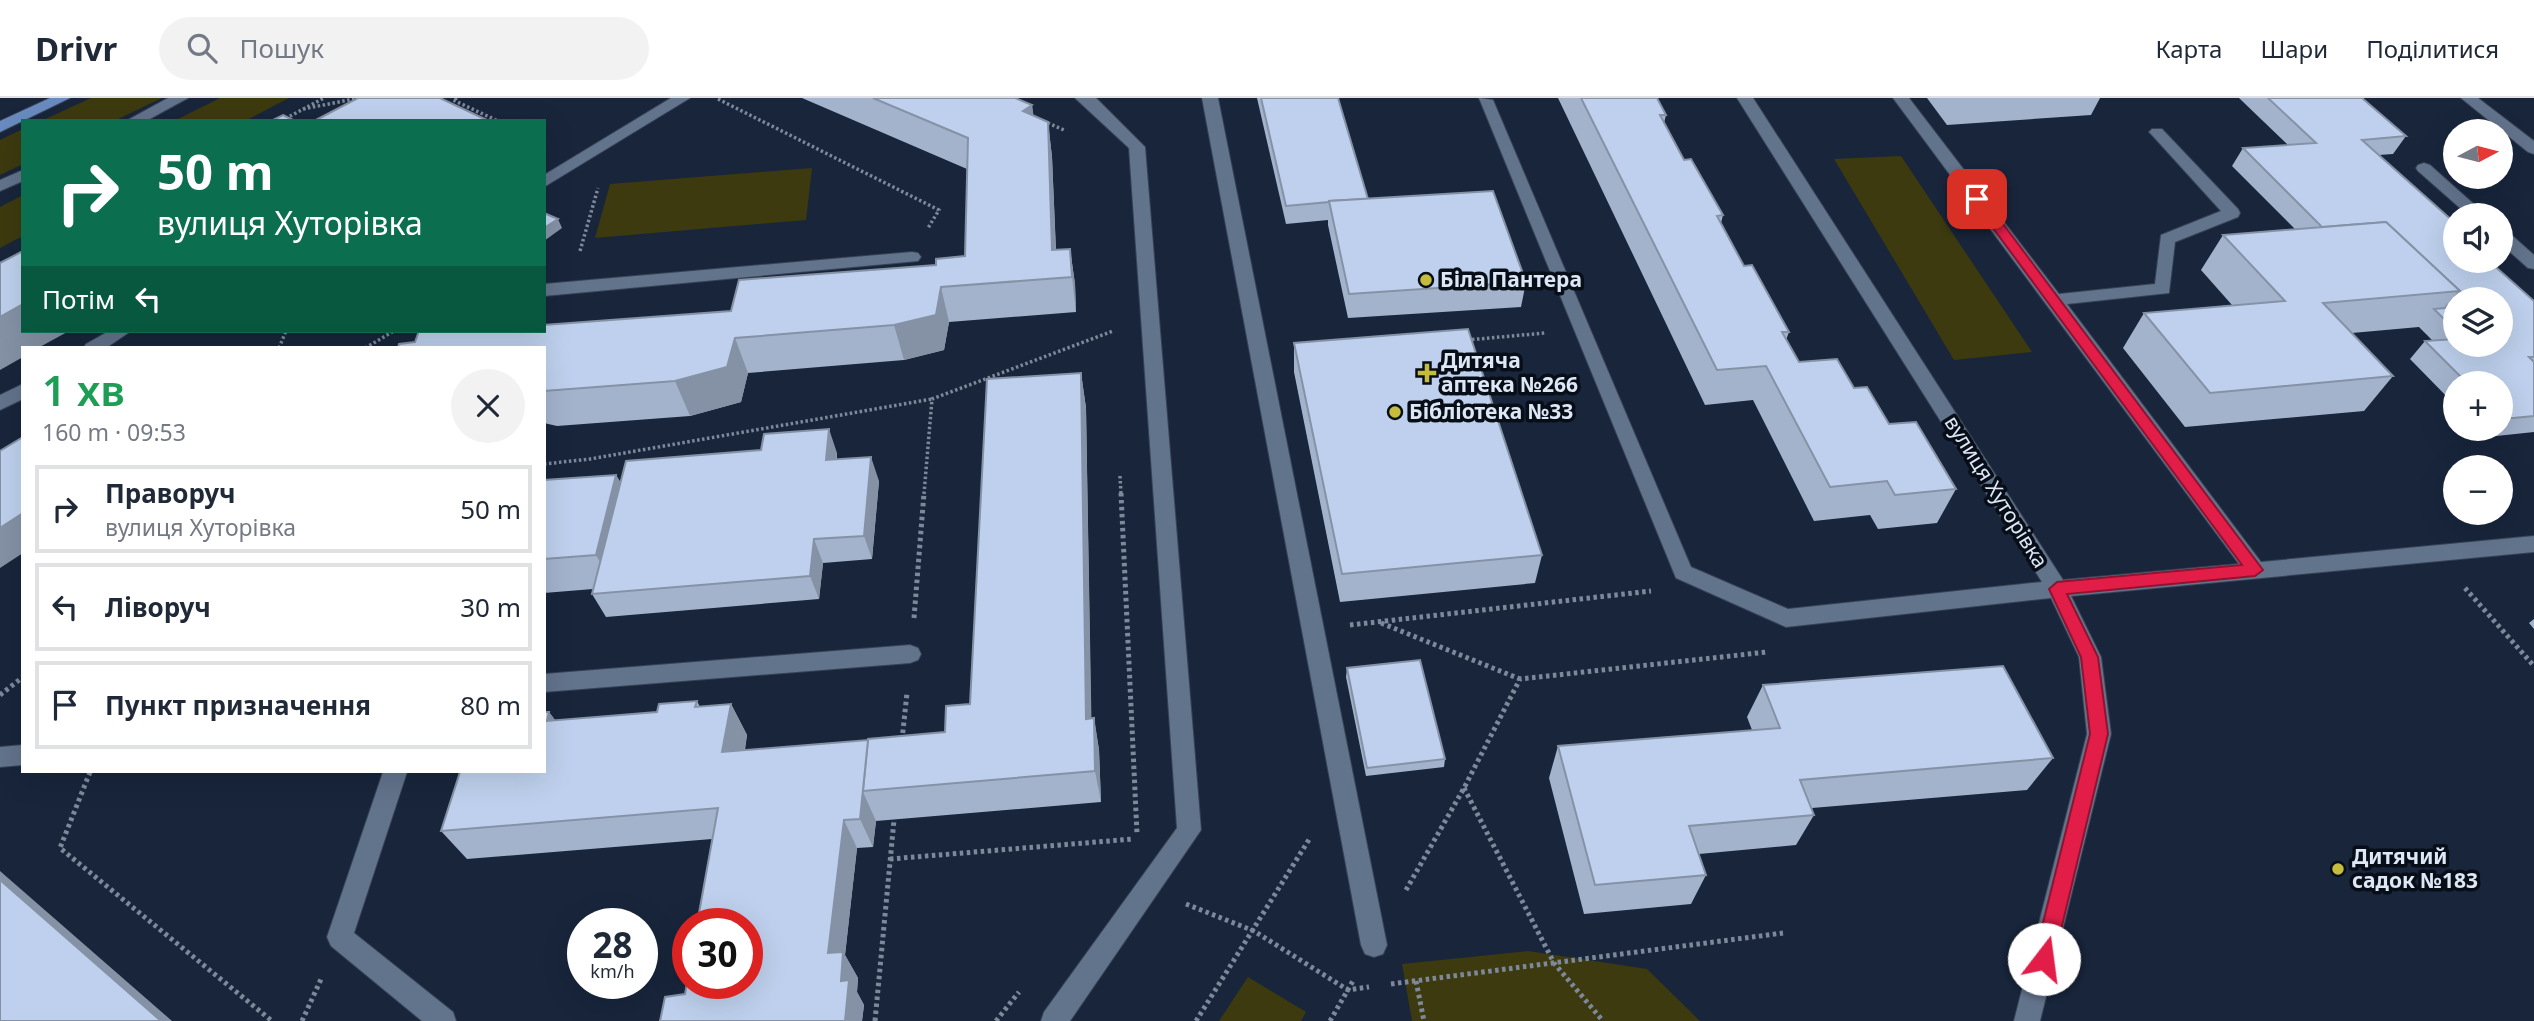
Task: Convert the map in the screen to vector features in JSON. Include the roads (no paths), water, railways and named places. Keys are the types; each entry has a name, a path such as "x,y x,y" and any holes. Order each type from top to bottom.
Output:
{"main road":[{"path":"0,127 62,98"}],"street":[{"path":"138,119 180,98"},
{"path":"546,181 682,98"},
{"path":"1054,1021 1189,830 1138,147 1089,100 1083,98"},
{"path":"1210,98 1374,945"},
{"name":"вулиця Хуторівка","path":"1745,98 2057,589 2534,544"},
{"path":"1901,98 2255,570"},
{"path":"2469,98 2534,149"},
{"path":"1485,100 1683,572 1786,618 2057,589 2090,657 2099,734 2027,1021"},
{"path":"2054,300 2163,289 2167,240 2232,213 2157,132"},
{"path":"2424,168 2464,203"},
{"path":"0,186 21,176"},
{"path":"2513,246 2534,264"},
{"path":"546,290 912,257"},
{"path":"96,346 119,333"},
{"path":"0,403 21,391"},
{"path":"546,683 911,654"},
{"path":"0,757 21,755"},
{"path":"394,773 340,937 443,1021"}],"place":[{"name":"Біла Пантера","path":"1426,280"},
{"name":"Дитяча аптека №266","path":"1427,373"},
{"name":"Бібліотека №33","path":"1395,412"},
{"name":"Дитячий садок №183","path":"2338,869"}]}
